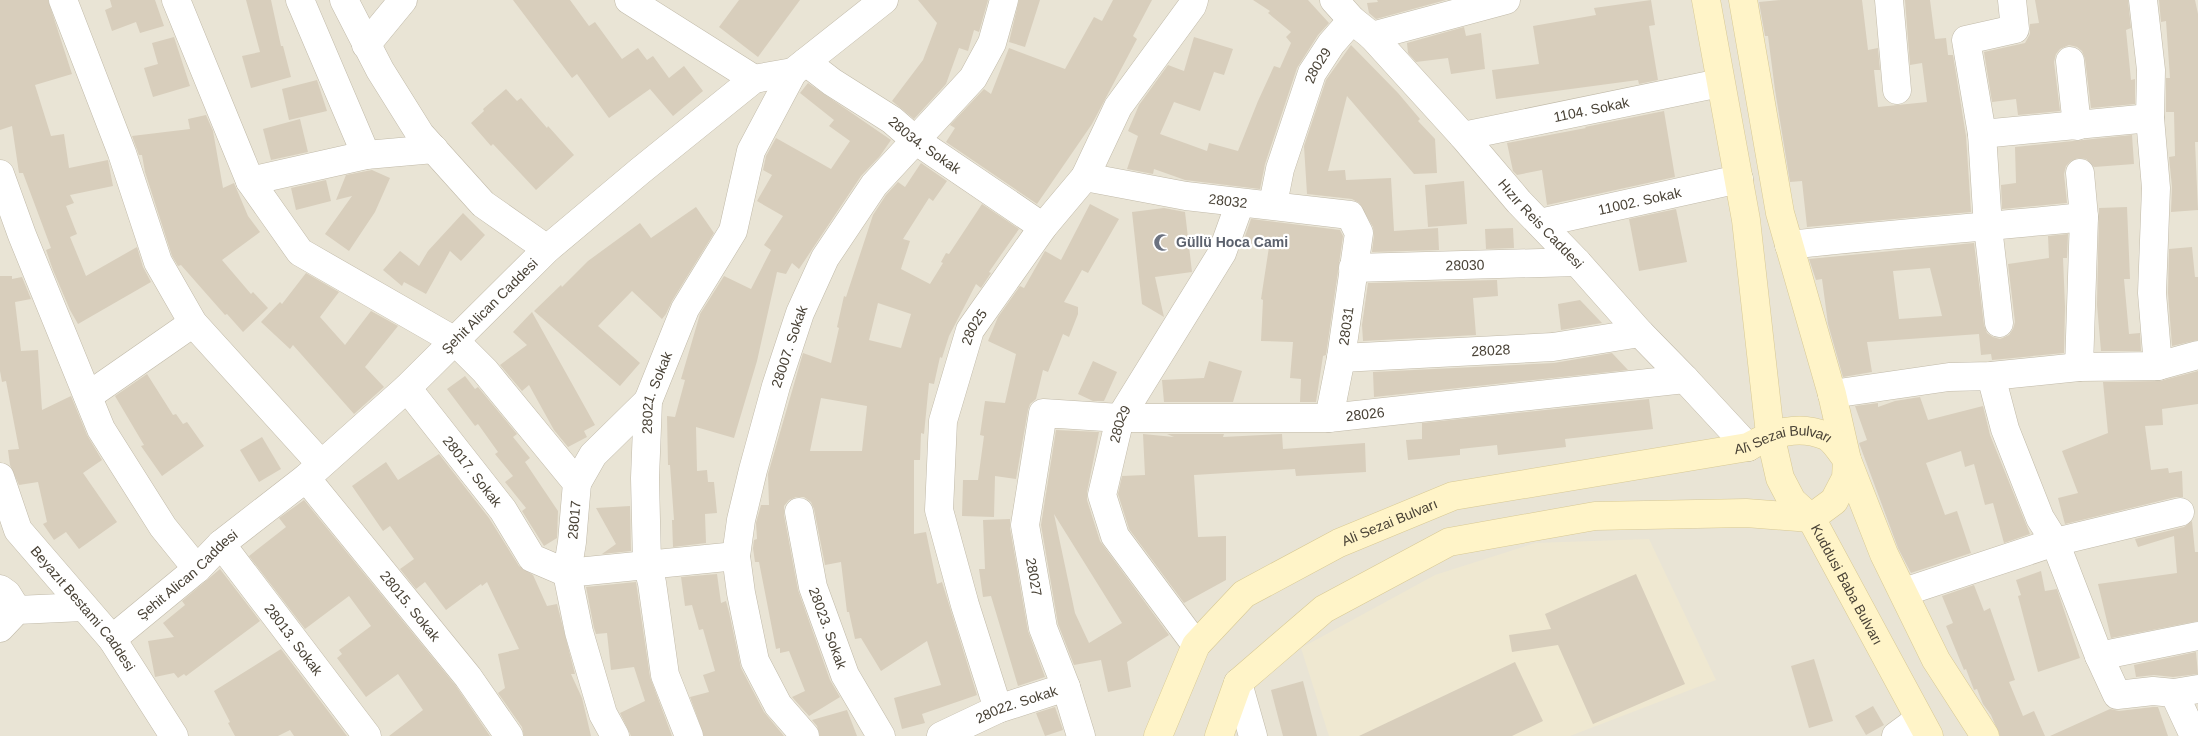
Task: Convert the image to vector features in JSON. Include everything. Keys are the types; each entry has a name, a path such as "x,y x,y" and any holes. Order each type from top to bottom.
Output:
{"main road":[{"name":"Kuddusi Baba Bulvarı","path":"1706,0 1746,220 1759,440 1792,501 1811,518 1924,728"},
{"path":"1743,0 1780,213 1832,394 1847,460 1884,554 1936,660 1985,736"},
{"name":"Ali Sezai Bulvarı","path":"1158,736 1196,645 1244,594 1339,543 1453,496 1759,440 1798,430 1828,437 1847,460 1846,478 1834,501 1811,518"},
{"path":"1219,736 1238,683 1324,609 1449,542 1595,516 1746,513 1811,518"}],"street":[{"name":"28015. Sokak","path":"63,0 122,153 158,262 193,323 314,471 468,677 509,736"},
{"name":"28017","path":"176,0 250,181 300,252 455,341 485,371 577,484 572,542 567,572 579,632 603,714 615,736"},
{"path":"300,0 366,155"},
{"path":"344,0 380,70 420,134 483,204 547,249"},
{"path":"366,45 402,0"},
{"path":"629,0 754,79"},
{"name":"Şehit Alican Caddesi","path":"112,639 196,569 221,544 314,471 408,388 547,249 754,79 799,67 884,0"},
{"name":"28007. Sokak","path":"805,736 778,704 755,661 741,593 736,556 741,520 758,451 776,386 800,314 825,258 874,185 973,78 992,43 1004,0"},
{"name":"28025","path":"998,709 965,605 939,510 943,422 970,330 1043,227 1085,177 1118,107 1192,6 1194,0"},
{"name":"Hızır Reis Caddesi","path":"1334,0 1463,136 1519,202 1578,262 1640,333 1685,378 1759,440"},
{"path":"1362,28 1506,0"},
{"path":"1889,0 1897,90"},
{"path":"1999,324 1988,227 1982,134 1966,40 2015,29 2012,0"},
{"path":"2143,0 2152,70 2150,118 2156,188 2152,293 2158,366"},
{"name":"28029","path":"1273,204 1280,169 1312,73 1331,44 1362,28"},
{"path":"2070,61 2076,126"},
{"name":"28034. Sokak","path":"799,67 832,82 892,120 915,140 1043,227"},
{"name":"28021. Sokak","path":"689,736 664,675 652,583 647,564 645,478 648,401 685,309 733,232 751,151 799,67"},
{"name":"1104. Sokak","path":"1463,136 1720,83"},
{"path":"1982,134 2150,118"},
{"path":"250,181 366,155 434,149"},
{"path":"2079,368 2084,217 2080,173"},
{"path":"0,174 22,235 106,437 163,526 196,569"},
{"name":"28032","path":"1085,177 1186,196 1240,203 1273,204 1350,215 1359,233"},
{"name":"11002. Sokak","path":"1540,223 1739,179"},
{"name":"28029","path":"1196,645 1115,536 1102,494 1120,418 1222,253 1240,203"},
{"path":"1789,245 1908,232 1988,227 2084,217"},
{"name":"28031","path":"1329,418 1341,358 1359,233"},
{"name":"28030","path":"1353,268 1578,262"},
{"path":"88,396 193,323"},
{"name":"28028","path":"1341,358 1552,347 1640,333"},
{"path":"1832,394 1949,377 1991,376 2079,368 2158,366 2198,355"},
{"path":"1991,376 2005,429 2040,518 2055,542 2099,656 2117,695 2153,691 2186,691 2194,736"},
{"name":"28026","path":"1043,413 1120,418 1329,418 1685,378"},
{"name":"28017. Sokak","path":"408,388 503,510 532,558 567,572"},
{"path":"577,484 593,455 648,401"},
{"name":"28027","path":"1043,413 1025,525 1043,628 1066,687 1082,736"},
{"name":"Beyazıt Bestami Caddesi","path":"0,477 18,530 112,639 174,736"},
{"name":"28023. Sokak","path":"799,512 813,587 829,631 846,676 881,736"},
{"path":"1904,592 2055,542 2180,512"},
{"name":"28013. Sokak","path":"221,544 367,736"},
{"path":"567,572 736,556"},
{"path":"0,589 7,594 9,619 83,607"},
{"path":"2099,656 2198,636"},
{"path":"1238,683 1253,736"},
{"name":"28022. Sokak","path":"941,736 998,709 1066,687"},
{"path":"1896,736 1924,728"}],"shaded area":[{"path":"0,0 2198,0 2198,736 0,736"},
{"path":"1649,539 1716,680 1570,736 1329,736 1301,648 1435,575 1535,543"}],"building":[{"path":"0,0 48,0 72,74 35,85 51,136 64,134 69,168 108,160 113,186 70,195 74,203 66,206 77,234 70,237 86,276 137,247 143,267 151,282 78,324 53,270 46,250 51,248 23,173 19,173 12,126 0,130"},
{"path":"110,0 155,0 164,26 140,33 136,22 112,31 105,10 112,7"},
{"path":"246,0 271,0 281,46 283,46 291,77 251,88 242,56 260,52"},
{"path":"513,0 570,0 589,26 595,22 622,59 638,48 647,60 653,56 669,78 684,66 703,91 673,116 650,89 609,118 577,74 572,78"},
{"path":"739,0 800,0 758,57 719,27"},
{"path":"918,0 988,0 979,32 974,30 968,51 959,48 946,84 914,119 892,101 923,60 937,23"},
{"path":"1019,0 1040,0 1025,47 1009,42"},
{"path":"1113,0 1152,0 1133,36 1137,39 1092,124 1037,204 946,142 955,128 950,125 984,89 991,94 1009,48 1065,69 1094,17 1102,21"},
{"path":"1253,0 1308,0 1329,23 1318,35 1297,68 1265,164 1260,189 1185,180 1154,169 1153,174 1127,169 1138,136 1128,131 1139,105 1168,65 1184,71 1194,37 1233,49 1224,75 1214,72 1200,111 1174,102 1160,134 1207,151 1209,143 1238,151 1274,66 1280,68 1291,43 1286,37 1291,32 1268,13 1270,11"},
{"path":"1377,0 1446,0 1376,19 1369,13 1367,3 1378,2"},
{"path":"1651,0 1655,25 1649,26 1658,80 1639,84 1638,80 1496,99 1492,70 1539,64 1533,26 1596,15 1594,8"},
{"path":"1781,0 1862,0 1868,50 1878,48 1880,70 1874,70 1878,107 1927,102 1922,63 1910,65 1905,0 1930,0 1935,39 1946,38 1948,55 1953,55 1966,136 1971,212 1807,227 1802,181 1790,182 1768,36 1765,36 1759,2"},
{"path":"2035,0 2128,0 2131,28 2126,30 2131,80 2135,79 2135,104 2091,108 2085,59 2082,51 2077,47 2069,45 2060,49 2056,54 2054,62 2060,111 2018,115 2016,99 1992,102 1984,52 2025,43 2030,34 2030,24 2039,23"},
{"path":"2159,0 2195,0 2198,14 2198,142 2195,142 2198,210 2171,212 2172,187 2169,157 2175,156 2174,112 2166,112 2166,78 2170,78 2166,21 2161,22"},
{"path":"1464,27 1466,36 1481,33 1485,69 1451,74 1448,58 1416,62 1408,53 1407,43"},
{"path":"174,37 190,86 153,97 144,68 158,64 152,43"},
{"path":"1351,45 1398,93 1420,119 1418,121 1435,139 1437,173 1414,174 1347,96 1328,171 1345,170 1346,180 1391,178 1394,231 1438,228 1439,250 1372,252 1373,227 1359,203 1352,199 1307,194 1304,146 1326,80"},
{"path":"317,80 327,111 289,120 282,89"},
{"path":"808,83 891,140 880,156 861,176 799,269 792,263 786,274 777,272 757,361 734,438 696,427 697,471 707,470 708,482 714,482 717,513 705,514 706,543 673,547 672,520 674,520 670,465 668,465 667,416 675,417 685,380 681,379 700,314 724,276 751,289 771,250 764,245 783,216 757,201 772,175 763,170 766,156 776,138 831,169 850,141 829,126 834,120 800,93"},
{"path":"506,89 517,101 521,98 574,155 536,190 493,144 491,146 471,123 484,111 483,109"},
{"path":"1664,111 1675,177 1547,205 1542,170 1517,175 1513,171 1507,143"},
{"path":"206,115 213,131 223,188 234,183 248,216 260,232 222,260 251,294 253,292 268,308 243,332 227,314 225,315 181,265 178,266 172,256 145,172 142,155 139,155 132,136 190,129 188,119"},
{"path":"300,119 308,152 271,160 263,129"},
{"path":"2132,135 2134,164 2094,167 2086,159 2078,158 2066,166 2064,174 2067,203 2002,209 2001,185 2016,183 2015,147"},
{"path":"921,163 947,181 933,201 929,198 903,239 910,241 901,269 930,284 943,263 941,262 946,253 949,254 982,204 1019,229 989,272 991,273 981,288 976,284 949,336 942,358 940,357 934,384 929,383 924,434 921,433 920,460 914,460 914,534 926,532 937,584 942,582 977,695 922,714 925,723 902,729 894,698 941,685 927,641 881,671 861,638 855,639 849,612 847,612 841,562 825,565 811,502 804,497 796,497 789,500 784,506 784,515 798,590 830,680 840,697 809,716 792,697 805,691 789,651 780,653 780,648 776,649 759,562 755,562 753,548 754,540 757,539 756,523 761,505 769,505 768,474 803,353 831,363 844,296 846,297 873,215 886,195 898,182 905,187","holes":["878,303 911,314 901,348 869,340","821,398 867,406 862,451 810,451"]},
{"path":"372,170 390,178 375,212 349,251 325,234 352,196 336,200 346,175"},
{"path":"326,180 331,201 296,210 291,188"},
{"path":"1464,181 1467,224 1428,227 1425,185"},
{"path":"1090,204 1119,219 1088,273 1082,270 1064,302 1078,307 1078,314 1069,337 1063,334 1048,372 1043,370 1036,399 1030,404 1016,479 995,476 994,517 962,516 963,480 978,480 984,436 980,435 985,401 1005,403 1016,354 988,341 998,317 1020,286 1024,288 1045,251 1061,260"},
{"path":"696,207 714,233 662,319 632,291 598,326 640,363 620,386 534,311 588,261 640,223 651,238"},
{"path":"2127,207 2130,279 2124,279 2129,334 2140,333 2141,351 2101,351 2097,305 2099,208"},
{"name":"Güllü Hoca Cami","path":"1164,208 1185,212 1192,272 1155,277 1164,317 1142,304 1132,212"},
{"path":"1676,209 1687,262 1639,271 1629,219"},
{"path":"463,213 485,235 461,261 450,251 426,294 404,282 402,286 383,270 400,251 419,266 428,251"},
{"path":"1251,219 1340,230 1343,236 1326,355 1323,356 1316,402 1300,402 1301,379 1290,378 1293,342 1261,341 1263,300 1261,299 1269,247 1243,242"},
{"path":"1513,228 1514,248 1486,249 1485,229"},
{"path":"2068,234 2067,258 2063,258 2064,353 1992,360 1991,354 1981,355 1979,334 1867,342 1872,372 1843,377 1828,324 1822,279 1816,280 1809,259 1974,243 1984,325 1987,333 2000,339 2009,335 2015,322 2008,264 2049,258 2048,236","holes":["1930,268 1942,316 1899,319 1893,271"]},
{"path":"2192,247 2195,277 2198,277 2198,340 2172,346 2168,293 2169,249"},
{"path":"306,273 339,292 320,317 345,345 371,311 398,326 365,367 384,387 354,414 293,345 290,349 261,322 280,302 282,304"},
{"path":"0,276 12,276 12,279 22,277 31,299 15,302 21,351 38,350 42,410 71,396 87,435 102,460 83,473 117,522 79,549 66,532 54,540 43,524 47,522 38,482 19,485 10,465 8,450 19,449 6,381 2,382 0,371"},
{"path":"1497,280 1498,296 1473,298 1476,335 1363,341 1362,325 1368,283"},
{"path":"1580,300 1602,323 1561,330 1558,304"},
{"path":"532,312 595,425 584,431 587,437 568,447 554,430 529,385 522,391 500,365 527,345 513,332"},
{"path":"1612,353 1628,370 1374,397 1373,372 1554,363"},
{"path":"1093,361 1117,372 1104,401 1093,401 1078,394"},
{"path":"1209,361 1242,371 1233,402 1164,402 1162,380 1204,378"},
{"path":"2198,371 2198,404 2162,409 2163,425 2145,426 2151,470 2168,468 2169,473 2182,471 2183,497 2176,497 2065,524 2058,498 2078,493 2062,451 2108,433 2103,382 2160,381"},
{"path":"147,374 173,415 176,414 183,424 187,422 204,446 162,476 141,446 144,445 115,396"},
{"path":"465,376 475,389 478,387 517,434 513,437 530,458 525,462 558,511 557,538 544,546 522,511 526,508 505,482 513,476 495,454 498,452 478,424 475,426 447,389"},
{"path":"1920,397 1928,420 1983,406 1990,435 2030,534 2004,543 1993,503 1985,505 1974,464 1965,467 1961,451 1926,463 1945,515 1957,511 1971,553 1911,573 1898,548 1859,443 1867,440 1855,406 1878,403 1878,407 1895,401"},
{"path":"1649,399 1653,429 1565,439 1566,447 1498,455 1497,445 1460,449 1460,455 1408,460 1406,440 1422,439 1422,423"},
{"path":"1056,430 1099,432 1087,500 1100,541 1169,635 1127,662 1131,687 1108,692 1101,660 1074,665 1058,624 1041,525","holes":["1054,514 1122,623 1089,643 1075,613"]},
{"path":"1143,434 1174,437 1167,434 1224,434 1223,437 1282,434 1283,449 1365,443 1366,472 1296,476 1295,469 1194,475 1198,537 1226,536 1226,580 1184,603 1129,529 1118,494 1122,476 1145,475"},
{"path":"262,437 281,469 259,482 240,450"},
{"path":"439,454 489,518 519,566 533,575 547,606 557,604 575,674 571,674 582,698 591,736 524,736 522,727 498,693 505,688 498,654 519,649 487,582 482,586 481,584 446,610 425,582 416,589 400,569 414,559 390,526 383,531 352,486 386,462 398,480"},
{"path":"304,500 456,686 490,736 389,736 423,710 398,674 366,697 337,658 342,654 339,650 371,626 349,596 305,629 249,556 286,527 279,518"},
{"path":"630,506 631,551 602,554 616,544 596,508"},
{"path":"1010,519 1028,631 1045,677 1018,686 991,596 983,597 979,569 985,569 983,520"},
{"path":"2192,521 2195,552 2198,552 2198,621 2111,638 2098,584 2177,573 2174,536 2138,547 2135,539 2184,527"},
{"path":"220,569 260,621 186,676 184,674 178,678 174,673 155,677 148,641 174,637 163,623 185,605 182,601"},
{"path":"2041,571 2045,591 2057,589 2080,658 2038,672 2018,596 2021,595 2016,580"},
{"path":"717,574 721,603 726,601 741,668 764,712 784,736 704,736 690,697 709,692 703,675 715,671 703,629 699,630 692,605 685,606 681,577"},
{"path":"1636,574 1685,684 1593,724 1558,645 1512,652 1509,635 1551,629 1545,614"},
{"path":"636,582 650,677 672,736 631,736 620,713 645,701 634,667 611,670 607,633 596,634 594,628 586,587"},
{"path":"1974,585 1984,611 1990,608 2015,680 2009,682 2023,716 2034,711 2045,736 2000,736 1977,689 1974,690 1966,669 1964,670 1946,626 1953,623 1942,596"},
{"path":"281,649 347,736 294,736 290,730 278,736 235,736 214,691"},
{"path":"2196,652 2198,674 2173,677 2154,675 2136,677 2134,665"},
{"path":"1814,659 1833,721 1809,728 1791,666"},
{"path":"1515,662 1543,721 1512,736 1359,736"},
{"path":"1303,681 1317,736 1283,736 1271,690"},
{"path":"1873,706 1884,725 1866,735 1855,716"},
{"path":"1055,707 1063,730 1045,736 1036,713"},
{"path":"2158,707 2168,736 2050,736 2110,709 2119,711"},
{"path":"847,710 857,736 820,736 817,726 812,720"}],"place":[{"name":"Güllü Hoca Cami","path":"1162,242"}]}
